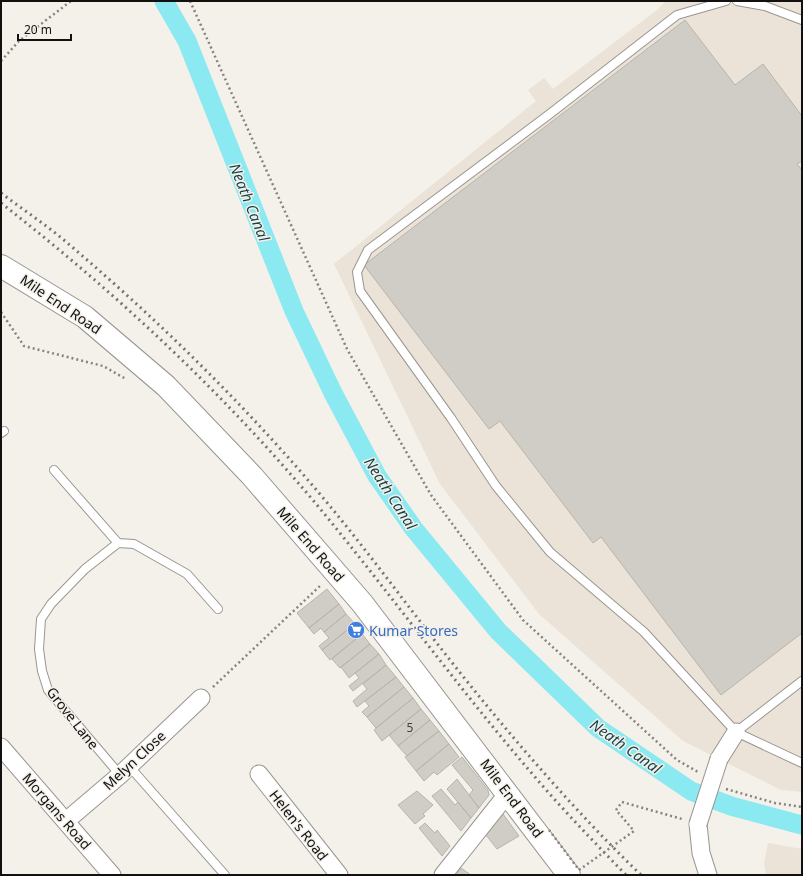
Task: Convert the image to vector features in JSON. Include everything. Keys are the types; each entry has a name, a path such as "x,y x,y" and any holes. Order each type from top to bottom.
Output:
{"main road":[{"name":"Mile End Road","path":"1,266 85,317 166,386 252,476 367,609 570,875"}],"street":[{"name":"Melyn Close","path":"66,821 125,771 201,698"},
{"path":"708,875 701,853 698,824 719,759 736,732"},
{"name":"Morgans Road","path":"1,747 112,875"},
{"name":"Helen's Road","path":"259,774 339,875"},
{"path":"443,875 508,793"}],"lane":[{"path":"726,1 677,15 551,113 368,250 357,272 360,291 384,326 451,418 496,486 550,552 644,632 736,732 802,764"},
{"path":"737,1 766,6 802,20"},
{"path":"54,470 118,543 134,544 187,574 218,609"},
{"name":"Grove Lane","path":"118,543 85,569 51,604 41,619 39,649 42,670 48,690 225,875"},
{"path":"736,732 802,680"}],"path":[{"path":"1,62 20,41 71,1"},
{"path":"190,1 347,349 431,495 523,620 677,760 700,774"},
{"path":"1,312 24,346 103,366 128,381"},
{"path":"201,698 335,572"},
{"path":"724,789 775,803 802,807"},
{"path":"549,830 579,870 634,831 616,810 622,802 698,824"}],"shaded area":[{"path":"666,1 802,1 802,792 781,790 683,741 539,614 440,484 334,264 536,101 528,90 544,78 553,89 657,10"},
{"path":"768,843 802,849 802,875 766,875 764,863"}],"building":[{"path":"685,20 735,85 763,64 802,116 802,161 797,164 802,170 802,633 721,695 601,537 593,543 500,421 489,429 364,265"},
{"path":"327,589 339,604 309,628 297,613"},
{"path":"339,604 346,614 324,632 321,628 314,634 309,628"},
{"path":"346,614 355,624 322,650 319,646 329,638 324,632"},
{"path":"355,624 362,634 330,660 322,650"},
{"path":"362,634 370,644 340,668 332,659"},
{"path":"370,644 379,654 349,678 341,667"},
{"path":"379,654 386,665 353,691 349,686 359,678 355,673"},
{"path":"386,665 396,677 357,707 353,701 367,689 363,684"},
{"path":"396,677 404,687 367,717 362,712 369,706 365,701"},
{"path":"404,687 413,698 376,728 367,717"},
{"path":"413,698 421,709 382,741 374,730"},
{"path":"421,709 430,720 398,746 389,735"},
{"path":"430,720 439,731 407,756 398,746"},
{"path":"439,731 449,744 416,771 405,757"},
{"path":"449,744 459,757 437,775 434,772 424,781 416,771"},
{"path":"462,757 488,790 489,795 479,808 469,795 473,790 452,765"},
{"path":"457,779 479,808 471,818 447,789"},
{"path":"441,789 455,805 458,802 471,818 461,831 432,796"},
{"path":"417,791 433,805 423,814 425,816 415,824 398,805"},
{"path":"503,814 519,836 497,849 486,835"},
{"path":"425,823 435,833 437,830 450,846 442,856 419,828"},
{"path":"461,868 471,875 456,875"}],"waterway":[{"name":"Neath Canal","path":"164,1 187,41 294,311 333,393 377,476 414,529 498,631 598,728 691,791 731,806 802,825"}],"railway":[{"path":"1,193 57,235 99,270 197,362 260,426 339,517 454,665 514,738 554,785 641,875"},
{"path":"1,203 85,271 164,343 203,380 277,458 340,533 506,743 557,802 626,875"}],"place":[{"name":"Kumar Stores","path":"356,630"}]}
